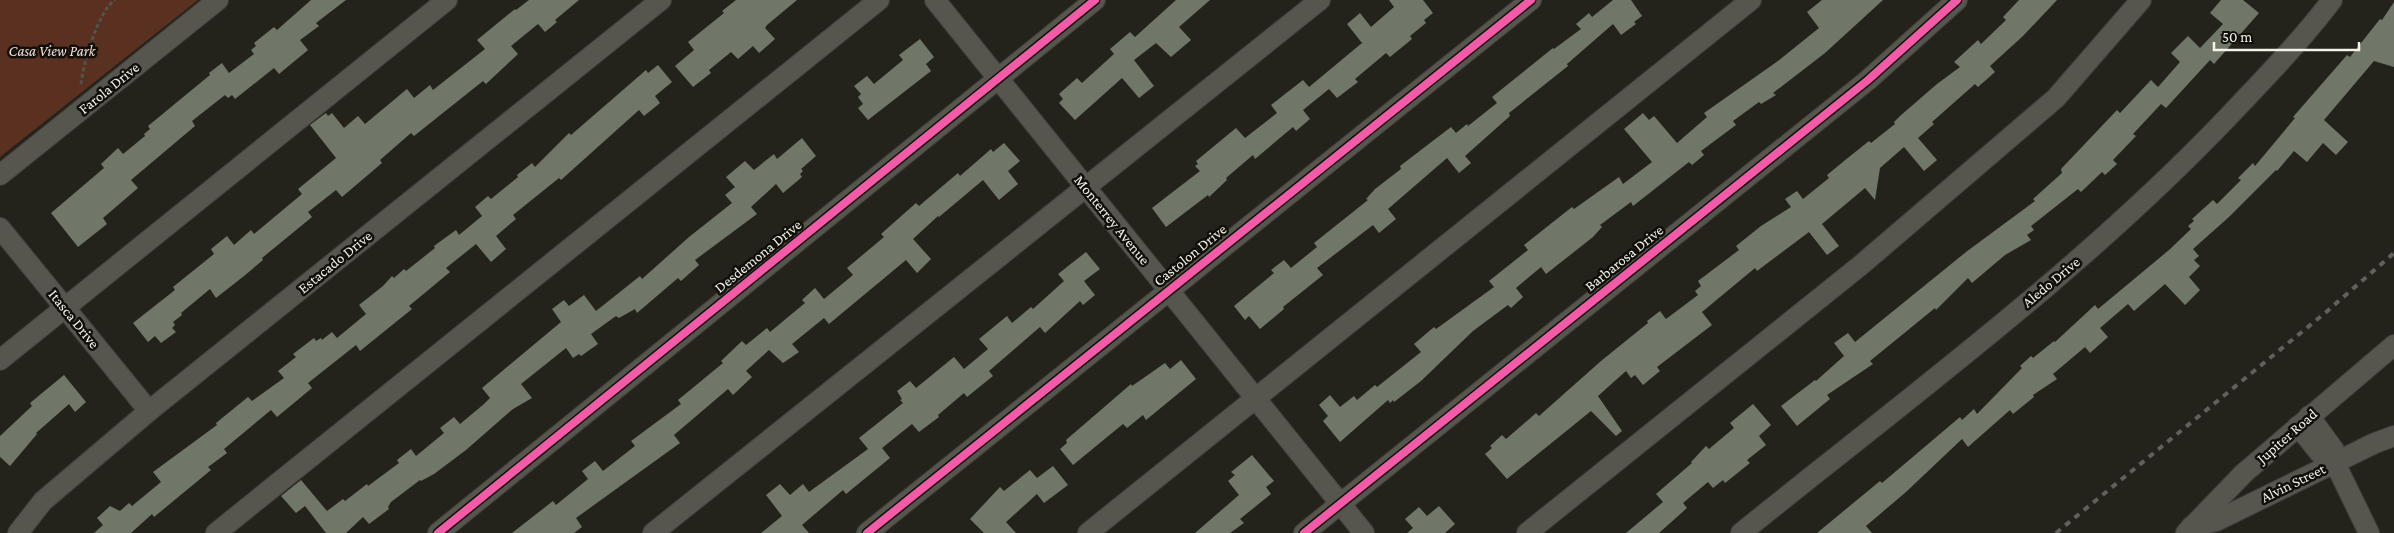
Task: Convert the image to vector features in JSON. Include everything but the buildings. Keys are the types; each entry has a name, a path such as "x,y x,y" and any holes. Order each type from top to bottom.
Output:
{"street":[{"name":"Farola Drive","path":"0,175 218,0"},
{"path":"0,360 447,0"},
{"name":"Estacado Drive","path":"18,533 43,501 149,411 661,0"},
{"path":"216,533 879,0"},
{"name":"Monterrey Avenue","path":"935,0 1364,533"},
{"name":"Desdemona Drive","path":"438,533 1095,0"},
{"path":"653,533 1320,0"},
{"name":"Castolon Drive","path":"867,533 1531,0"},
{"path":"1088,533 1751,0"},
{"name":"Barbarosa Drive","path":"1304,533 1868,80 1957,0"},
{"path":"1527,533 1861,265 2056,98 2141,0"},
{"name":"Aledo Drive","path":"1741,533 2048,286 2121,223 2179,168 2272,72 2332,0"},
{"name":"Itasca Drive","path":"0,228 149,411"},
{"name":"Jupiter Road","path":"2188,530 2244,473 2394,344"},
{"path":"2304,421 2334,450 2335,463 2370,533"},
{"name":"Alvin Street","path":"2188,530 2216,521 2375,442 2394,436"}],"path":[{"path":"81,87 93,38 104,13 115,0"}],"green space":[{"name":"Casa View Park","path":"0,0 198,0 0,157"}],"railway":[{"path":"2056,533 2325,313 2394,253"}],"cycle path":[{"path":"438,533 1095,0"},
{"path":"867,533 1531,0"},
{"path":"1304,533 1868,80 1957,0"}]}
